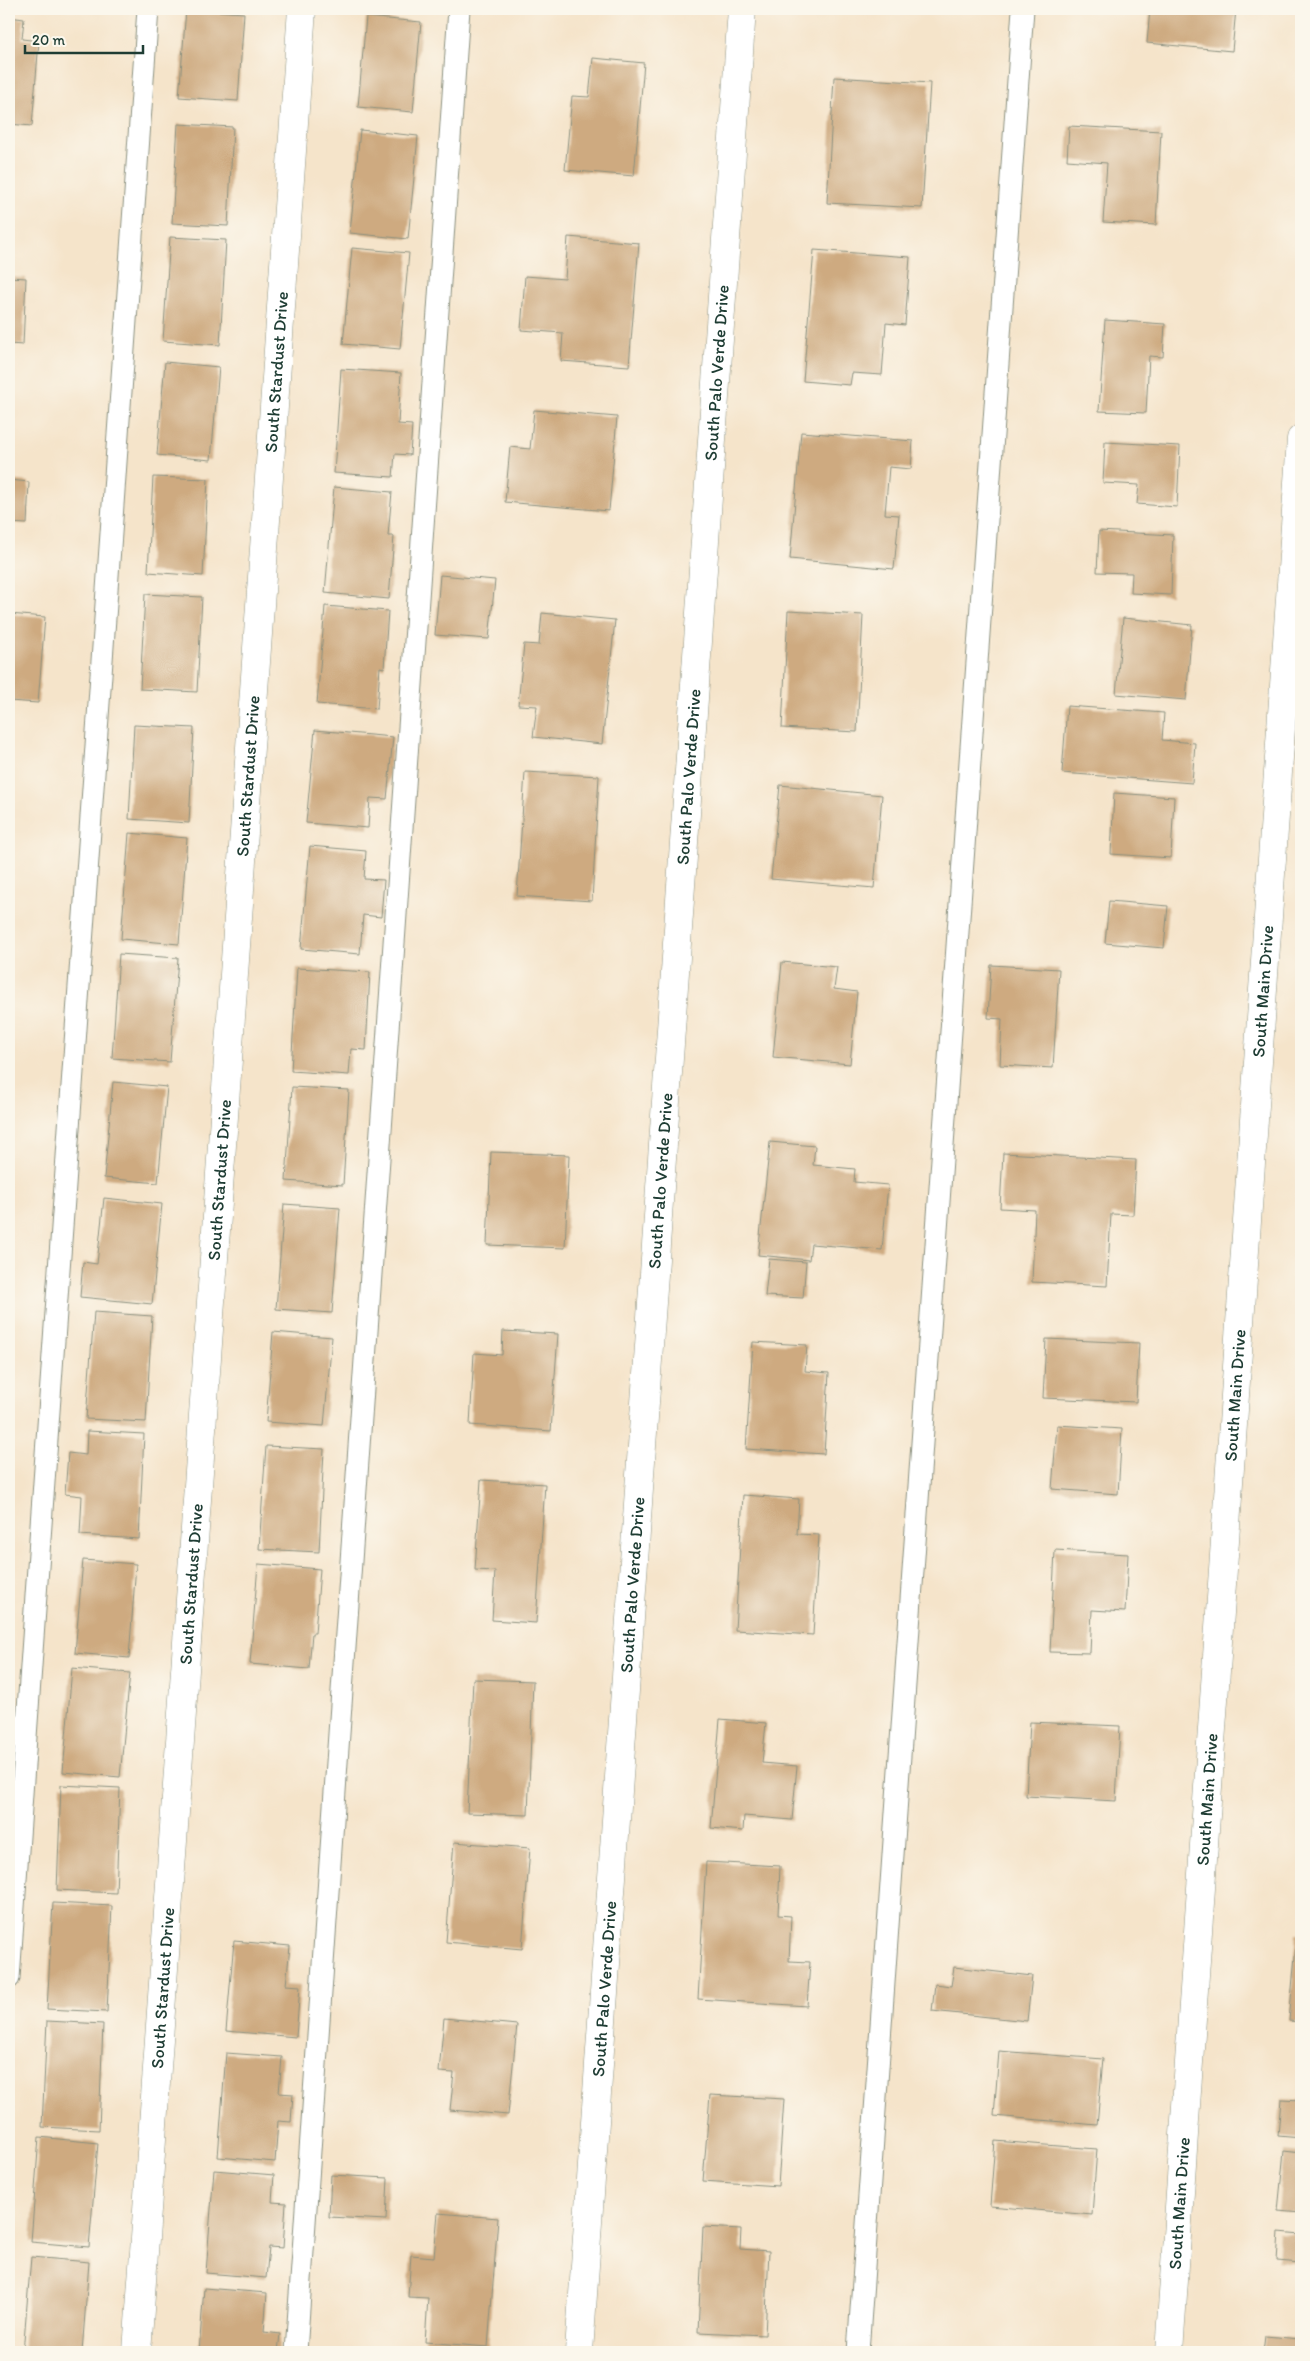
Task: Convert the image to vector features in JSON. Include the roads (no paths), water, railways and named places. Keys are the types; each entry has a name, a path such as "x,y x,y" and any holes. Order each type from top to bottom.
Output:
{"street":[{"name":"South Stardust Drive","path":"137,2352 302,9"},
{"name":"South Palo Verde Drive","path":"579,2352 742,9"},
{"name":"South Main Drive","path":"1169,2352 1301,439"}],"lane":[{"path":"9,1978 148,9"},
{"path":"296,2352 459,9"},
{"path":"858,2352 1023,9"}]}
